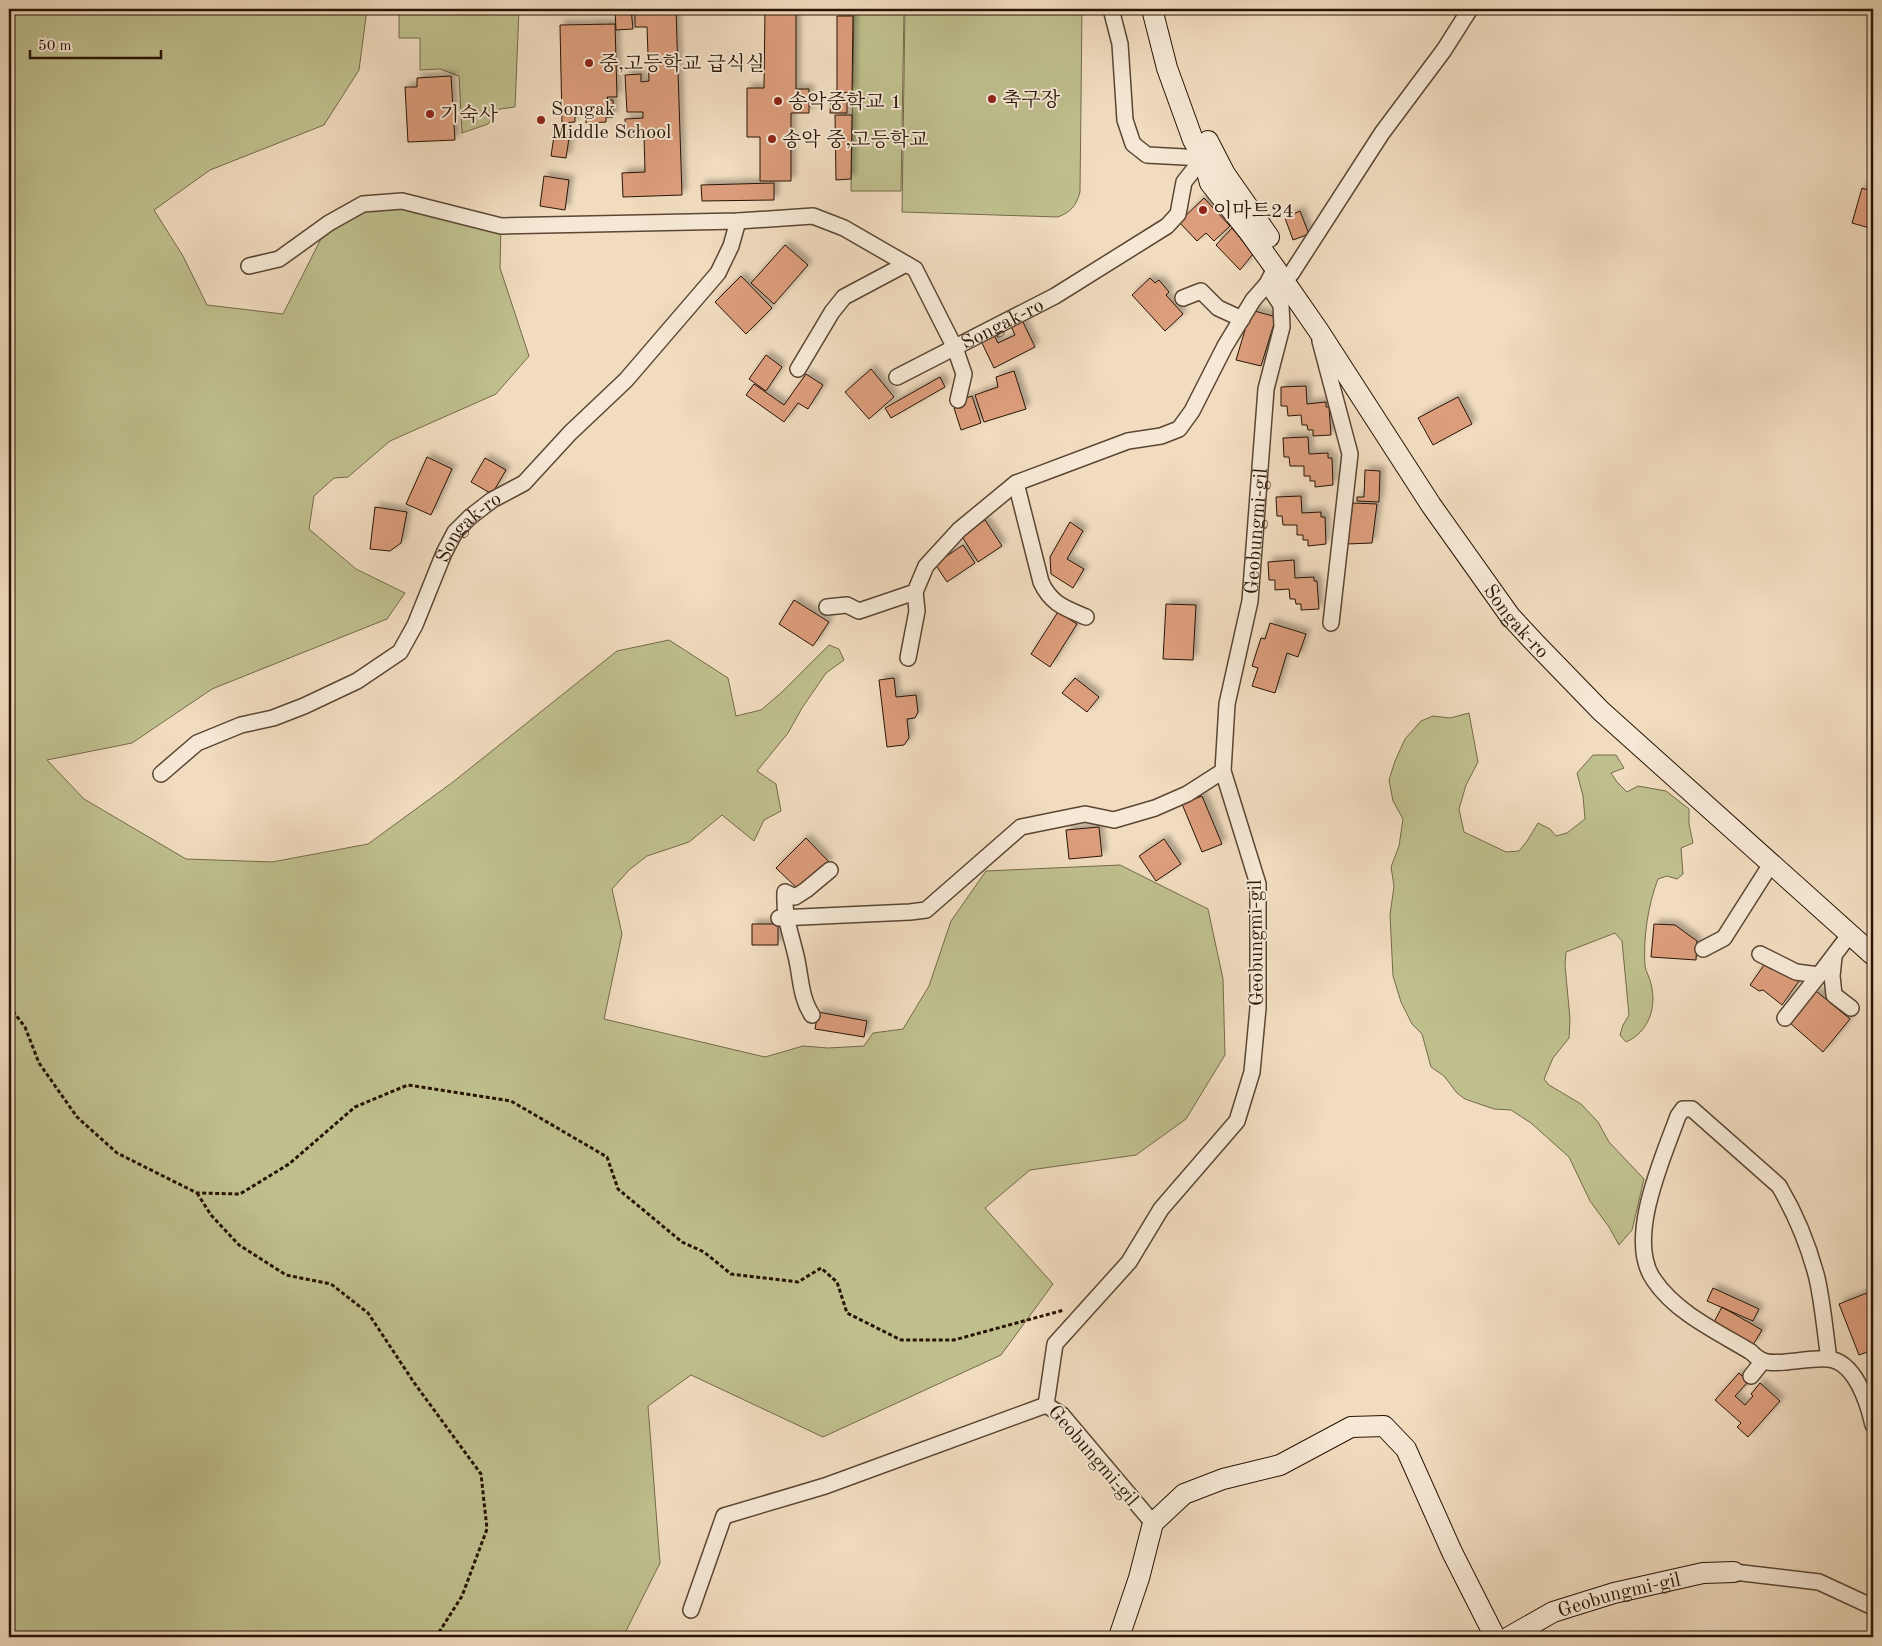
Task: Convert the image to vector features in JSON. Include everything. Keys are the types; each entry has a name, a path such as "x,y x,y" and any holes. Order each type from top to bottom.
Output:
{"main road":[{"name":"Songak-ro","path":"1152,9 1167,68 1193,140 1203,158 1210,183 1249,232 1277,275 1318,330 1431,505 1510,616 1601,711 1873,955"},
{"path":"1163,9 1197,117 1210,148 1224,174 1269,236 1277,275 1313,312 1413,464 1499,586 1531,628 1589,689 1650,746 1873,943"},
{"name":"Geobungmi-gil","path":"1120,1637 1139,1578 1153,1523 1184,1494 1223,1479 1280,1465 1351,1427 1384,1426 1406,1448 1452,1552 1495,1637"},
{"name":"Geobungmi-gil","path":"1510,1637 1553,1612 1614,1593 1703,1573 1734,1572"}],"street":[{"path":"1111,9 1120,44 1125,120 1133,144 1147,155 1203,158"},
{"path":"908,658 917,611 915,592 926,566 959,530 1016,483 1128,441 1161,436 1179,429 1192,411 1226,346 1253,300 1277,275 1444,50 1470,9"},
{"name":"Songak-ro","path":"250,266 279,259 329,224 363,204 402,201 501,226 738,221 813,216 844,228 915,269 955,348 1055,296 1167,226 1178,214 1184,182 1203,158"},
{"name":"Songak-ro","path":"162,774 197,743 241,725 273,718 304,706 357,681 400,652 415,625 444,553 455,532 470,517 492,500 524,483 570,433 626,380 718,273 732,246 738,221"},
{"path":"798,369 832,312 844,297 906,264"},
{"name":"Geobungmi-gil","path":"1153,1523 1062,1415 1046,1405 1056,1344 1130,1262 1161,1209 1237,1121 1252,1072 1258,1008 1258,884 1224,771 1227,704 1250,601 1266,388 1282,327 1277,275"},
{"path":"1183,298 1201,291 1218,308 1242,319"},
{"name":"Songak-ro","path":"1318,330 1350,454 1331,623"},
{"path":"897,378 955,348 964,374 958,400"},
{"path":"1016,483 1041,582 1045,591 1056,603 1086,617"},
{"path":"827,607 847,605 859,611 915,592"},
{"path":"782,917 926,910 1021,827 1085,814 1114,820 1155,808 1187,794 1224,771"},
{"path":"1703,949 1724,938 1771,864"},
{"path":"812,1015 803,998 796,955 782,917 785,892 795,897 830,870"},
{"path":"1785,1018 1850,934"},
{"path":"1760,954 1796,972 1819,975"},
{"path":"1834,955 1832,976 1834,995 1851,1008"},
{"path":"1829,1359 1817,1279 1788,1201 1779,1186 1692,1109 1683,1108 1678,1116 1650,1198 1645,1221 1643,1244 1646,1262 1653,1280 1671,1299 1694,1317 1751,1352 1759,1360 1768,1363 1829,1359 1840,1362 1848,1367 1856,1380 1873,1425"},
{"path":"1751,1376 1763,1361"},
{"path":"691,1610 724,1516 825,1486 1046,1405"},
{"path":"1734,1572 1819,1582 1873,1607"}],"path":[{"path":"9,1006 25,1027 39,1063 77,1117 117,1153 197,1193 240,1194 289,1164 355,1107 408,1085 511,1101 607,1157 618,1189 682,1242 704,1252 731,1274 798,1282 821,1268 837,1282 847,1313 901,1340 954,1340 1066,1309"},
{"path":"197,1193 211,1215 239,1246 286,1275 331,1284 368,1312 415,1384 482,1474 487,1529 462,1596 436,1637"}],"green space":[{"path":"9,9 367,9 359,70 324,125 210,170 154,210 183,256 207,305 283,314 329,223 386,202 501,226 500,268 529,356 496,394 390,441 348,477 334,478 314,496 309,529 356,569 405,593 387,619 212,689 132,743 47,760 84,799 186,859 272,862 368,844 453,782 617,651 669,640 728,678 736,716 761,710 829,645 839,649 844,660 826,673 802,708 788,733 757,771 776,784 781,811 764,820 754,841 722,815 689,842 647,856 629,870 612,889 622,934 604,1019 765,1057 803,1046 828,1048 864,1046 873,1033 903,1029 929,986 951,921 986,871 1120,865 1208,909 1223,979 1225,1055 1186,1119 1136,1155 1030,1170 985,1208 1053,1284 1001,1355 823,1437 691,1375 648,1406 660,1563 623,1637 9,1637"},
{"path":"399,9 519,9 515,107 500,109 488,124 462,133 459,76 440,69 420,70 420,38 399,38"},
{"path":"854,9 904,9 901,191 851,191"},
{"name":"축구장","path":"905,9 1082,9 1080,192 1075,205 1070,211 1058,217 902,212"},
{"path":"1469,713 1478,762 1466,785 1459,809 1464,832 1506,852 1519,851 1538,823 1550,829 1556,836 1567,833 1585,819 1583,796 1577,773 1593,755 1616,755 1624,768 1611,773 1627,792 1638,786 1666,791 1689,809 1689,824 1693,843 1681,848 1683,874 1677,879 1667,876 1658,879 1649,911 1645,944 1645,966 1651,984 1653,1001 1652,1010 1646,1025 1634,1038 1626,1042 1620,1035 1629,1015 1622,941 1615,933 1566,952 1565,965 1570,1019 1569,1038 1553,1058 1544,1079 1549,1085 1581,1104 1598,1122 1609,1142 1644,1179 1632,1230 1619,1245 1609,1227 1590,1201 1569,1157 1531,1123 1511,1110 1494,1109 1465,1099 1457,1093 1444,1076 1431,1067 1422,1034 1412,1024 1401,1002 1393,976 1390,915 1394,886 1391,867 1399,846 1403,819 1393,801 1389,780 1405,739 1421,721 1433,716 1450,718"}],"building":[{"path":"615,9 631,9 633,29 616,30"},
{"path":"635,9 676,9 682,195 623,197 622,173 645,172 644,134 626,134 625,119 643,118 643,112 627,112 625,75 641,74 641,82 649,81 647,27 635,27"},
{"name":"송악중학교 1","path":"765,9 796,9 796,89 809,89 809,113 791,113 791,181 760,181 760,137 747,137 747,88 764,88"},
{"path":"837,16 853,16 852,93 837,92"},
{"name":"중,고등학교 급식실","path":"615,24 617,97 607,97 608,100 613,100 613,117 606,117 606,122 586,123 586,116 575,116 575,122 562,123 560,25"},
{"name":"기숙사","path":"451,76 455,140 408,142 405,87 417,87 417,78"},
{"path":"831,96 847,96 847,113 830,113"},
{"path":"835,115 852,115 851,179 836,180"},
{"path":"554,136 569,138 566,158 551,156"},
{"path":"544,176 569,180 565,210 540,206"},
{"path":"774,183 774,200 702,201 701,185"},
{"path":"1862,188 1873,192 1873,229 1852,223"},
{"name":"이마트24","path":"1204,198 1230,226 1214,241 1206,233 1197,241 1179,222"},
{"path":"1300,211 1309,234 1293,240 1285,218"},
{"path":"1232,228 1253,254 1240,270 1216,245"},
{"path":"785,245 808,265 774,304 751,283"},
{"path":"741,276 772,308 746,334 715,302"},
{"path":"1150,278 1155,283 1159,280 1169,292 1166,295 1183,314 1165,331 1132,295"},
{"path":"1251,310 1276,317 1261,366 1236,360"},
{"path":"1022,320 1035,347 994,368 981,341 994,335 998,343 1015,335 1011,326"},
{"path":"766,355 782,367 766,391 749,379"},
{"path":"871,369 894,397 869,419 845,392"},
{"path":"1014,371 1026,409 984,422 975,395 998,387 996,377"},
{"path":"806,374 823,385 808,409 798,403 784,422 746,395 754,384 784,405"},
{"path":"940,377 945,387 891,418 885,408"},
{"path":"1306,386 1307,404 1326,402 1326,407 1329,407 1331,435 1313,436 1313,430 1308,430 1307,425 1302,425 1301,415 1288,416 1287,406 1281,406 1281,387"},
{"path":"972,396 981,423 961,430 954,408 965,405 963,399"},
{"path":"1458,397 1472,424 1433,445 1418,418"},
{"path":"1308,437 1309,454 1328,453 1328,458 1332,458 1333,485 1315,487 1315,481 1310,481 1310,476 1304,476 1304,466 1290,466 1289,457 1284,457 1283,438"},
{"path":"427,457 452,469 431,515 406,504"},
{"path":"485,458 506,470 492,494 471,482"},
{"path":"1365,470 1380,471 1379,502 1357,501 1357,497 1364,497"},
{"path":"1301,496 1302,513 1321,512 1321,517 1325,517 1326,544 1308,546 1308,540 1303,540 1303,535 1297,535 1297,525 1283,525 1282,516 1277,516 1276,497"},
{"path":"1353,503 1377,504 1372,543 1347,544"},
{"path":"375,507 407,512 401,543 390,551 370,549"},
{"path":"985,520 1002,546 978,562 961,535"},
{"path":"1070,522 1083,531 1067,559 1084,569 1073,588 1051,574 1050,557"},
{"path":"963,545 975,563 947,582 935,564"},
{"path":"1294,560 1295,578 1314,577 1314,581 1317,581 1319,609 1301,610 1301,604 1296,604 1295,599 1290,599 1289,589 1275,590 1275,580 1269,580 1268,562"},
{"path":"794,600 829,622 813,646 779,624"},
{"path":"1166,604 1196,605 1193,660 1163,659"},
{"path":"1058,612 1077,624 1050,667 1031,654"},
{"path":"1270,623 1306,634 1298,657 1287,653 1275,693 1252,686 1258,668 1252,666 1261,638 1265,639"},
{"path":"894,678 896,697 916,695 918,712 915,718 907,719 909,738 904,745 887,747 879,680"},
{"path":"1075,678 1099,697 1087,712 1062,693"},
{"path":"1202,796 1222,844 1202,852 1182,804"},
{"path":"1099,827 1102,856 1069,859 1066,830"},
{"path":"806,838 829,862 800,891 776,868"},
{"path":"1164,839 1181,864 1156,881 1139,856"},
{"path":"752,924 778,924 778,945 752,945"},
{"path":"1654,924 1675,925 1697,941 1696,960 1651,957"},
{"path":"1764,965 1771,969 1774,968 1782,974 1785,970 1799,981 1782,1005 1763,990 1759,991 1750,985"},
{"path":"1816,991 1850,1019 1823,1052 1790,1023"},
{"path":"818,1012 867,1021 864,1037 815,1029"},
{"path":"1713,1288 1759,1309 1753,1321 1707,1301"},
{"path":"1872,1291 1873,1350 1859,1355 1839,1304"},
{"path":"1722,1307 1762,1330 1753,1345 1714,1322"},
{"path":"1739,1373 1748,1382 1735,1396 1745,1405 1753,1396 1751,1394 1760,1383 1780,1401 1748,1437 1737,1427 1741,1423 1715,1400"}],"place":[{"name":"중,고등학교 급식실","path":"589,63"},
{"name":"축구장","path":"992,99"},
{"name":"송악중학교 1","path":"778,101"},
{"name":"기숙사","path":"430,114"},
{"name":"Songak Middle School","path":"541,120"},
{"name":"송악 중,고등학교","path":"772,139"},
{"name":"이마트24","path":"1203,210"}]}
